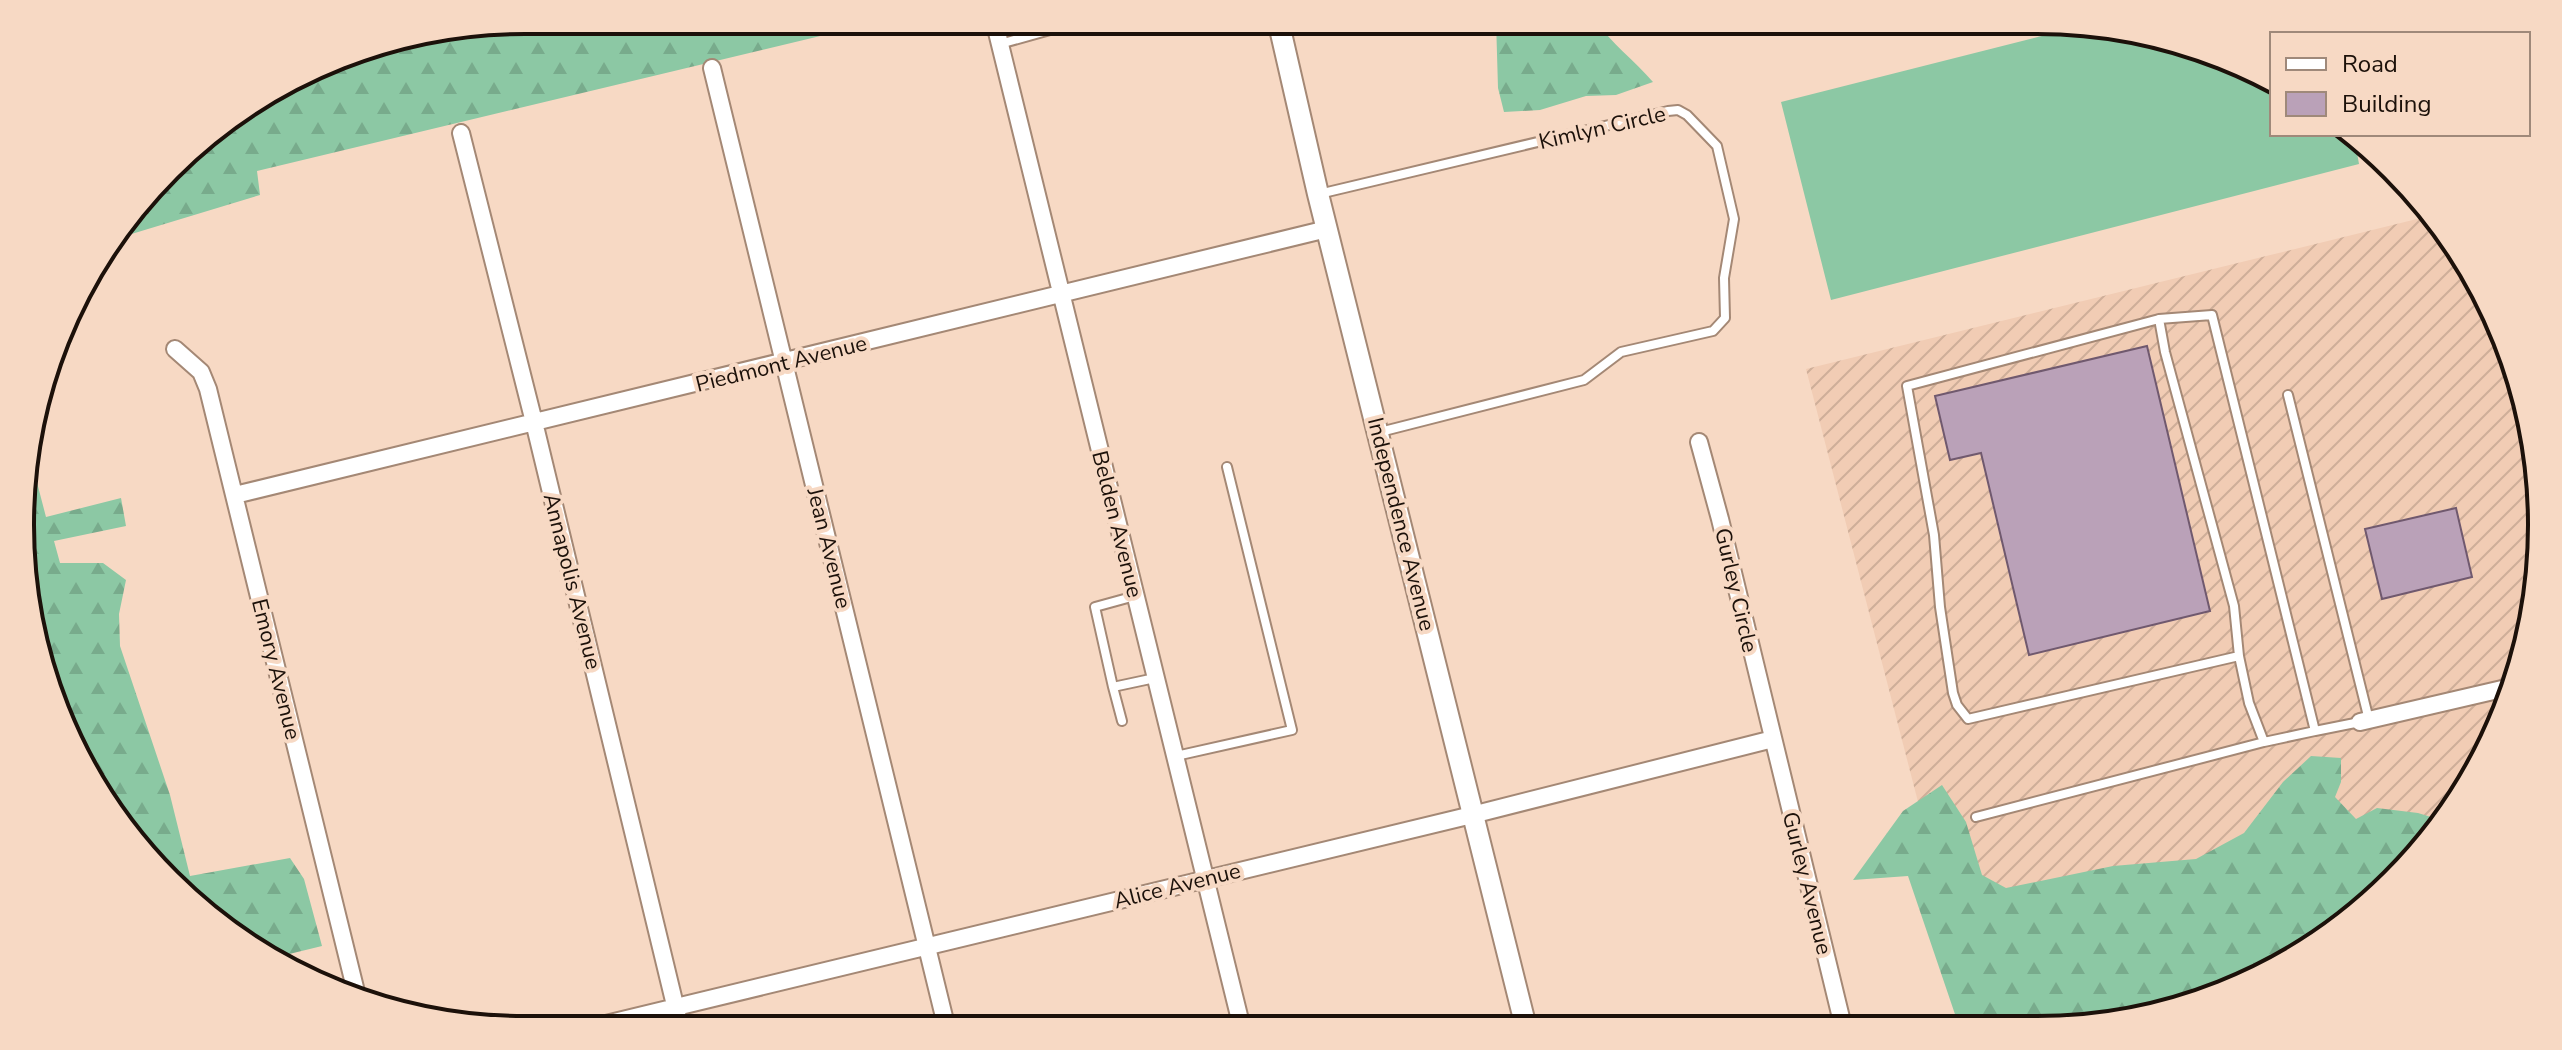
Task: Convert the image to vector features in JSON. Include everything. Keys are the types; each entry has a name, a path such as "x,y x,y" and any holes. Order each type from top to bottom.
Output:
{"street":[{"name":"Belden Avenue","path":"998,34 1239,1016"},
{"name":"Independence Avenue","path":"1281,34 1318,194 1523,1016"},
{"name":"Jean Avenue","path":"712,68 944,1016"},
{"name":"Annapolis Avenue","path":"461,133 678,1016"},
{"name":"Piedmont Avenue","path":"235,495 1327,229"},
{"name":"Emory Avenue","path":"175,349 201,372 205,381 354,985"},
{"name":"Gurley Circle","path":"1699,442 1773,739"},
{"path":"2364,721 2500,690"},
{"name":"Alice Avenue","path":"636,1016 1472,815 1773,739"},
{"name":"Gurley Avenue","path":"1773,739 1841,1016"}],"lane":[{"path":"1000,44 1036,34"},
{"name":"Kimlyn Circle","path":"1318,194 1668,111 1678,110 1687,115 1717,146 1734,219 1724,278 1725,318 1713,331 1621,352 1584,380 1379,433"},
{"path":"2239,656 1968,719 1957,705 1953,693 1940,607 1934,535 1907,386 2159,319 2212,315 2315,731"},
{"path":"2159,319 2165,352 2234,606 2239,656 2249,703 2264,742"},
{"path":"1976,817 2264,742 2364,721 2288,395"},
{"path":"1175,757 1292,730 1227,467"},
{"path":"1122,721 1095,607 1136,595"},
{"path":"1113,687 1156,677"}],"shaded area":[{"path":"2420,218 2462,280 2491,337 2502,367 2519,429 2528,525 2519,621 2502,683 2477,742 2427,824 2384,872 2336,915 2282,950 2225,979 2164,999 2101,1012 1973,1016 1806,369"}],"green space":[{"path":"829,34 257,171 260,195 129,235 178,178 226,135 252,117 337,71 398,51 429,43 493,35"},
{"path":"1496,34 1606,34 1653,82 1616,95 1586,96 1540,110 1504,112 1498,88"},
{"path":"2048,34 2101,38 2133,43 2195,60 2254,85 2270,94 2270,136 2337,136 2357,153 2359,164 1831,300 1781,102"},
{"path":"36,480 46,517 121,498 126,526 54,541 60,563 103,563 126,580 119,614 120,646 170,795 190,876 290,858 304,879 322,946 288,954 226,915 156,849 117,798 71,713 43,621 35,557"},
{"path":"2311,756 2341,758 2341,782 2335,797 2356,819 2377,808 2432,817 2406,849 2361,894 2310,933 2225,979 2133,1007 2069,1015 1956,1016 1908,876 1853,880 1903,811 1942,785 1966,822 1982,875 2006,888 2113,866 2196,859 2244,833 2283,782"}],"building":[{"path":"2147,346 2210,611 2029,655 1981,453 1950,460 1935,396"},
{"path":"2456,508 2472,577 2382,599 2365,529"}]}
